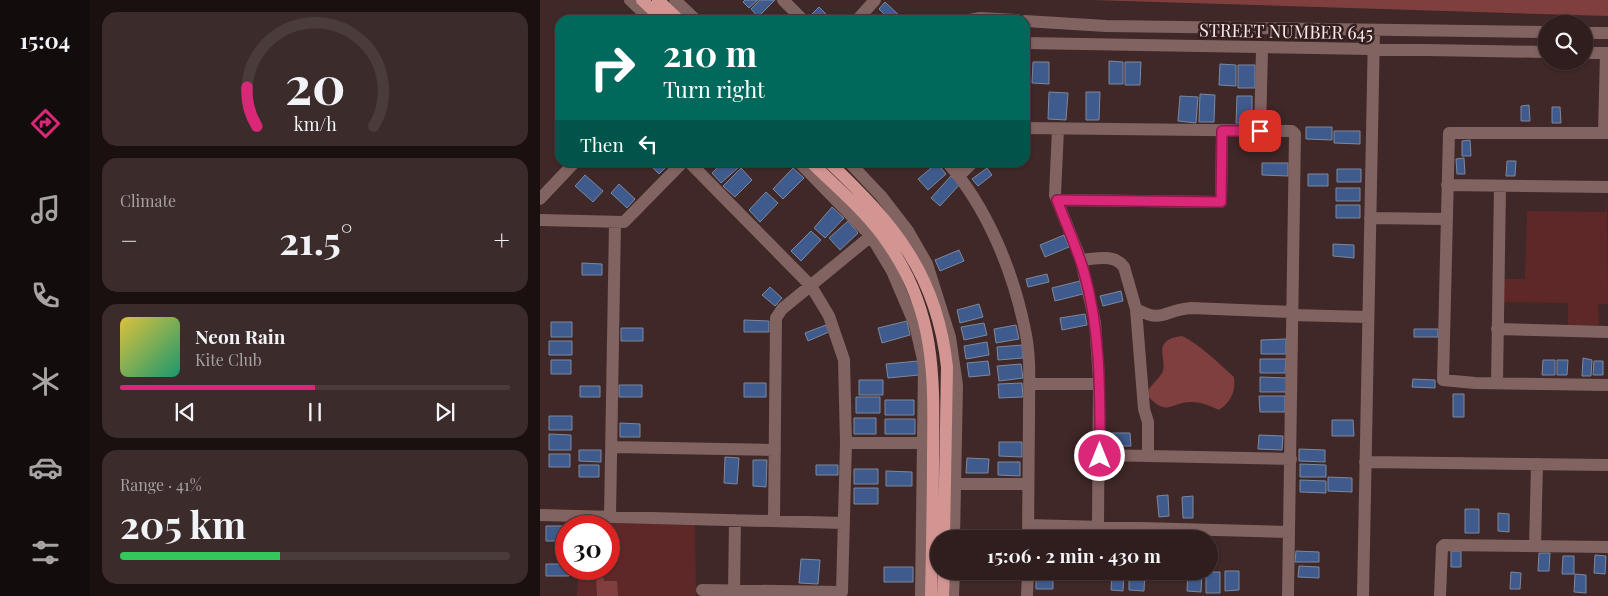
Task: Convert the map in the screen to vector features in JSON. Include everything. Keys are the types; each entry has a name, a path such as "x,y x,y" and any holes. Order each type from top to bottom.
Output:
{"main road":[{"path":"642,0 658,15"},
{"path":"658,0 674,15"},
{"path":"816,167 872,221 882,234 906,274 923,318 934,375 931,596"},
{"path":"834,167 878,210 908,250 923,279 940,326 947,367 944,530"},
{"path":"943,596 944,580"}],"street":[{"path":"630,0 646,15"},
{"path":"675,0 691,15"},
{"path":"783,0 799,15"},
{"path":"862,15 875,0"},
{"name":"STREET NUMBER 645","path":"1030,20 1106,26 1538,32"},
{"path":"1363,596 1374,30"},
{"path":"1593,33 1608,33"},
{"name":"STREET NUMBER 645","path":"1030,43 1262,49 1538,52"},
{"path":"1260,131 1262,49"},
{"path":"1593,53 1607,53 1606,133 1450,132 1448,134 1443,380 1497,384 1608,385"},
{"path":"1030,128 1260,131 1292,132 1295,134 1288,596"},
{"path":"1058,129 1056,195 1081,260 1095,323 1099,384 1100,456 1098,526"},
{"path":"1057,200 1221,202 1222,131"},
{"path":"540,199 570,167"},
{"path":"540,220 616,222 628,220 679,167"},
{"path":"694,167 810,286 829,316 844,360 846,443 842,592 702,590"},
{"path":"803,167 871,236 900,287 920,344 924,364 921,596"},
{"path":"845,178 853,167"},
{"path":"857,167 908,231 927,264 950,337 957,385 954,530"},
{"path":"951,167 989,224 1009,273 1025,331 1029,384 1028,530"},
{"path":"959,176 968,167"},
{"path":"1447,185 1608,186"},
{"path":"1497,384 1500,186"},
{"path":"1370,218 1446,219"},
{"path":"610,515 616,222"},
{"path":"774,521 776,318 782,309 871,236"},
{"path":"1081,260 1109,258 1121,261 1124,267 1136,309 1144,409 1148,422 1148,456"},
{"path":"1136,309 1155,318 1177,309 1191,308 1368,316"},
{"path":"1497,329 1608,332"},
{"path":"1029,384 1099,384"},
{"path":"846,443 924,443"},
{"path":"612,447 775,450"},
{"path":"1100,456 1291,460"},
{"path":"1365,462 1608,465"},
{"path":"1535,546 1537,464"},
{"path":"955,484 1028,484"},
{"path":"540,515 555,515"},
{"path":"620,517 844,523"},
{"path":"734,591 735,520"},
{"path":"1028,526 1098,526 1289,532"},
{"path":"1440,596 1443,545 1608,546"},
{"path":"953,596 954,580"},
{"path":"1028,580 1028,596"}],"shaded area":[{"path":"1092,0 1608,0 1608,16"},
{"path":"1607,193 1608,304 1598,304 1599,325 1568,326 1568,303 1501,302 1502,279 1525,279 1527,211 1606,212"},
{"path":"1182,336 1203,349 1234,377 1232,396 1219,410 1203,403 1192,402 1169,407 1159,406 1147,395 1149,389 1164,368 1163,346 1172,338"},
{"path":"620,523 695,525 696,596 577,596 578,580 620,580"},
{"path":"596,580 617,581 618,596 597,596"}],"building":[{"path":"745,0 758,0 749,8 743,2"},
{"path":"760,0 775,0 760,15 756,15 751,9"},
{"path":"885,2 899,15 885,15 879,9"},
{"path":"819,7 827,15 813,15"},
{"path":"1109,61 1123,62 1123,84 1109,84"},
{"path":"1033,62 1049,62 1049,84 1032,83"},
{"path":"1125,62 1141,62 1140,85 1125,85"},
{"path":"1220,64 1236,65 1236,86 1219,85"},
{"path":"1238,65 1255,65 1255,88 1238,88"},
{"path":"1049,92 1068,93 1066,120 1048,119"},
{"path":"1086,92 1100,92 1099,120 1086,120"},
{"path":"1200,94 1215,95 1214,122 1199,122"},
{"path":"1180,96 1198,97 1196,123 1178,121"},
{"path":"1237,96 1252,96 1252,123 1236,123"},
{"path":"1529,105 1530,121 1521,121 1521,106"},
{"path":"1552,107 1560,107 1561,123 1552,123"},
{"path":"1306,127 1332,127 1332,140 1306,139"},
{"path":"1334,131 1360,131 1360,144 1334,143"},
{"path":"1470,140 1471,156 1462,156 1462,141"},
{"path":"1464,158 1465,174 1457,174 1456,159"},
{"path":"1507,161 1516,161 1515,176 1506,176"},
{"path":"1262,163 1288,163 1288,176 1262,175"},
{"path":"652,167 666,167 659,174"},
{"path":"718,167 739,167 721,183 712,173"},
{"path":"932,167 940,167 946,174 928,190 918,179"},
{"path":"741,168 752,180 735,197 723,186"},
{"path":"793,168 804,178 783,199 773,189"},
{"path":"987,168 992,175 978,186 972,179"},
{"path":"1337,169 1361,169 1361,182 1337,182"},
{"path":"1308,174 1328,174 1328,186 1308,186"},
{"path":"585,175 603,191 593,202 575,186"},
{"path":"951,176 960,184 940,206 931,198"},
{"path":"619,184 635,199 627,208 611,193"},
{"path":"1336,188 1360,188 1360,201 1336,201"},
{"path":"766,192 778,203 760,222 749,210"},
{"path":"1336,205 1360,205 1360,218 1336,218"},
{"path":"832,207 844,218 825,238 814,228"},
{"path":"848,221 858,233 840,250 829,238"},
{"path":"811,231 821,240 801,261 791,251"},
{"path":"1064,235 1069,247 1045,257 1040,245"},
{"path":"1333,244 1354,245 1354,258 1333,256"},
{"path":"959,250 964,261 940,271 935,260"},
{"path":"582,263 602,264 602,275 582,275"},
{"path":"1047,274 1049,282 1028,287 1026,279"},
{"path":"1080,281 1083,294 1055,301 1052,288"},
{"path":"770,287 782,298 775,306 762,295"},
{"path":"1121,291 1123,301 1103,306 1100,296"},
{"path":"979,304 983,317 960,323 957,310"},
{"path":"1085,314 1087,325 1062,330 1060,318"},
{"path":"744,320 769,321 769,332 744,332"},
{"path":"907,321 910,335 882,343 878,328"},
{"path":"551,322 572,322 572,337 551,337"},
{"path":"984,323 987,335 964,340 961,327"},
{"path":"826,325 829,332 808,341 805,333"},
{"path":"1016,325 1019,339 996,343 994,329"},
{"path":"621,328 643,328 643,341 621,341"},
{"path":"1414,329 1438,329 1438,337 1414,337"},
{"path":"1286,339 1286,354 1261,354 1261,340"},
{"path":"549,341 572,341 572,355 549,355"},
{"path":"987,342 989,355 966,359 964,346"},
{"path":"1022,345 1023,358 998,360 997,347"},
{"path":"1583,358 1592,360 1591,376 1582,376"},
{"path":"1260,359 1286,359 1285,373 1260,373"},
{"path":"551,360 571,360 571,374 551,374"},
{"path":"1543,360 1555,360 1555,375 1542,375"},
{"path":"1557,360 1568,360 1567,375 1557,375"},
{"path":"918,361 919,375 888,378 886,364"},
{"path":"988,361 990,375 969,377 967,363"},
{"path":"1594,361 1603,361 1603,375 1593,375"},
{"path":"1021,364 1023,378 999,381 997,366"},
{"path":"1260,377 1287,378 1287,392 1260,392"},
{"path":"1413,379 1435,380 1435,388 1412,387"},
{"path":"859,380 883,380 883,395 859,395"},
{"path":"744,383 766,383 766,397 744,397"},
{"path":"1022,383 1023,397 999,398 998,384"},
{"path":"619,385 642,385 642,397 619,397"},
{"path":"580,386 600,386 600,397 580,397"},
{"path":"1453,394 1464,394 1464,417 1453,417"},
{"path":"1259,396 1285,396 1285,412 1260,412"},
{"path":"856,397 880,397 880,413 856,413"},
{"path":"885,400 914,400 914,415 885,415"},
{"path":"549,416 572,416 572,430 549,430"},
{"path":"854,418 876,418 876,434 854,434"},
{"path":"885,419 915,419 915,434 885,434"},
{"path":"1332,420 1353,420 1354,436 1332,436"},
{"path":"620,423 640,424 640,437 620,437"},
{"path":"1108,433 1130,433 1131,446 1108,446"},
{"path":"549,434 571,435 571,450 549,450"},
{"path":"1259,435 1283,436 1282,450 1258,449"},
{"path":"999,442 1022,442 1022,457 999,456"},
{"path":"1299,449 1325,450 1325,462 1299,461"},
{"path":"579,450 601,450 601,462 579,461"},
{"path":"549,454 570,454 570,467 549,467"},
{"path":"725,457 739,458 737,484 724,483"},
{"path":"967,458 989,459 988,473 966,473"},
{"path":"753,460 767,460 766,487 753,486"},
{"path":"998,462 1020,462 1020,476 998,475"},
{"path":"1300,464 1326,465 1326,477 1300,477"},
{"path":"579,465 599,465 599,477 579,477"},
{"path":"816,465 838,465 838,475 816,475"},
{"path":"854,469 878,469 878,484 854,484"},
{"path":"886,471 912,472 912,486 886,486"},
{"path":"1328,477 1352,478 1352,492 1328,491"},
{"path":"1300,480 1326,481 1326,493 1300,492"},
{"path":"854,488 878,488 878,504 854,504"},
{"path":"1168,495 1169,516 1159,517 1157,496"},
{"path":"1193,496 1193,518 1183,518 1182,497"},
{"path":"1465,509 1479,509 1479,533 1465,533"},
{"path":"1498,513 1509,514 1509,532 1498,531"},
{"path":"546,526 555,526 555,541 546,541"},
{"path":"1296,551 1319,552 1319,562 1295,562"},
{"path":"1451,551 1461,551 1461,567 1451,567"},
{"path":"1539,553 1550,553 1549,571 1538,571"},
{"path":"1595,555 1606,556 1605,574 1594,573"},
{"path":"1563,556 1574,556 1574,574 1562,574"},
{"path":"801,559 820,560 818,584 799,583"},
{"path":"546,564 555,564 555,576 546,576"},
{"path":"1299,566 1319,567 1319,578 1298,577"},
{"path":"884,567 913,567 913,582 884,582"},
{"path":"1225,571 1239,571 1239,590 1225,591"},
{"path":"1218,572 1220,572 1220,593 1206,593 1206,580 1218,580"},
{"path":"1511,572 1521,573 1520,589 1510,589"},
{"path":"1575,574 1586,575 1586,593 1574,592"},
{"path":"1036,580 1053,580 1053,589 1036,589"},
{"path":"1112,580 1124,580 1123,591 1111,590"},
{"path":"1129,580 1145,580 1144,591 1129,590"},
{"path":"1188,580 1202,580 1201,592 1187,591"}],"route":[{"path":"1100,456 1098,352 1095,323 1081,260 1057,200 1221,202 1222,131 1260,131"}]}
